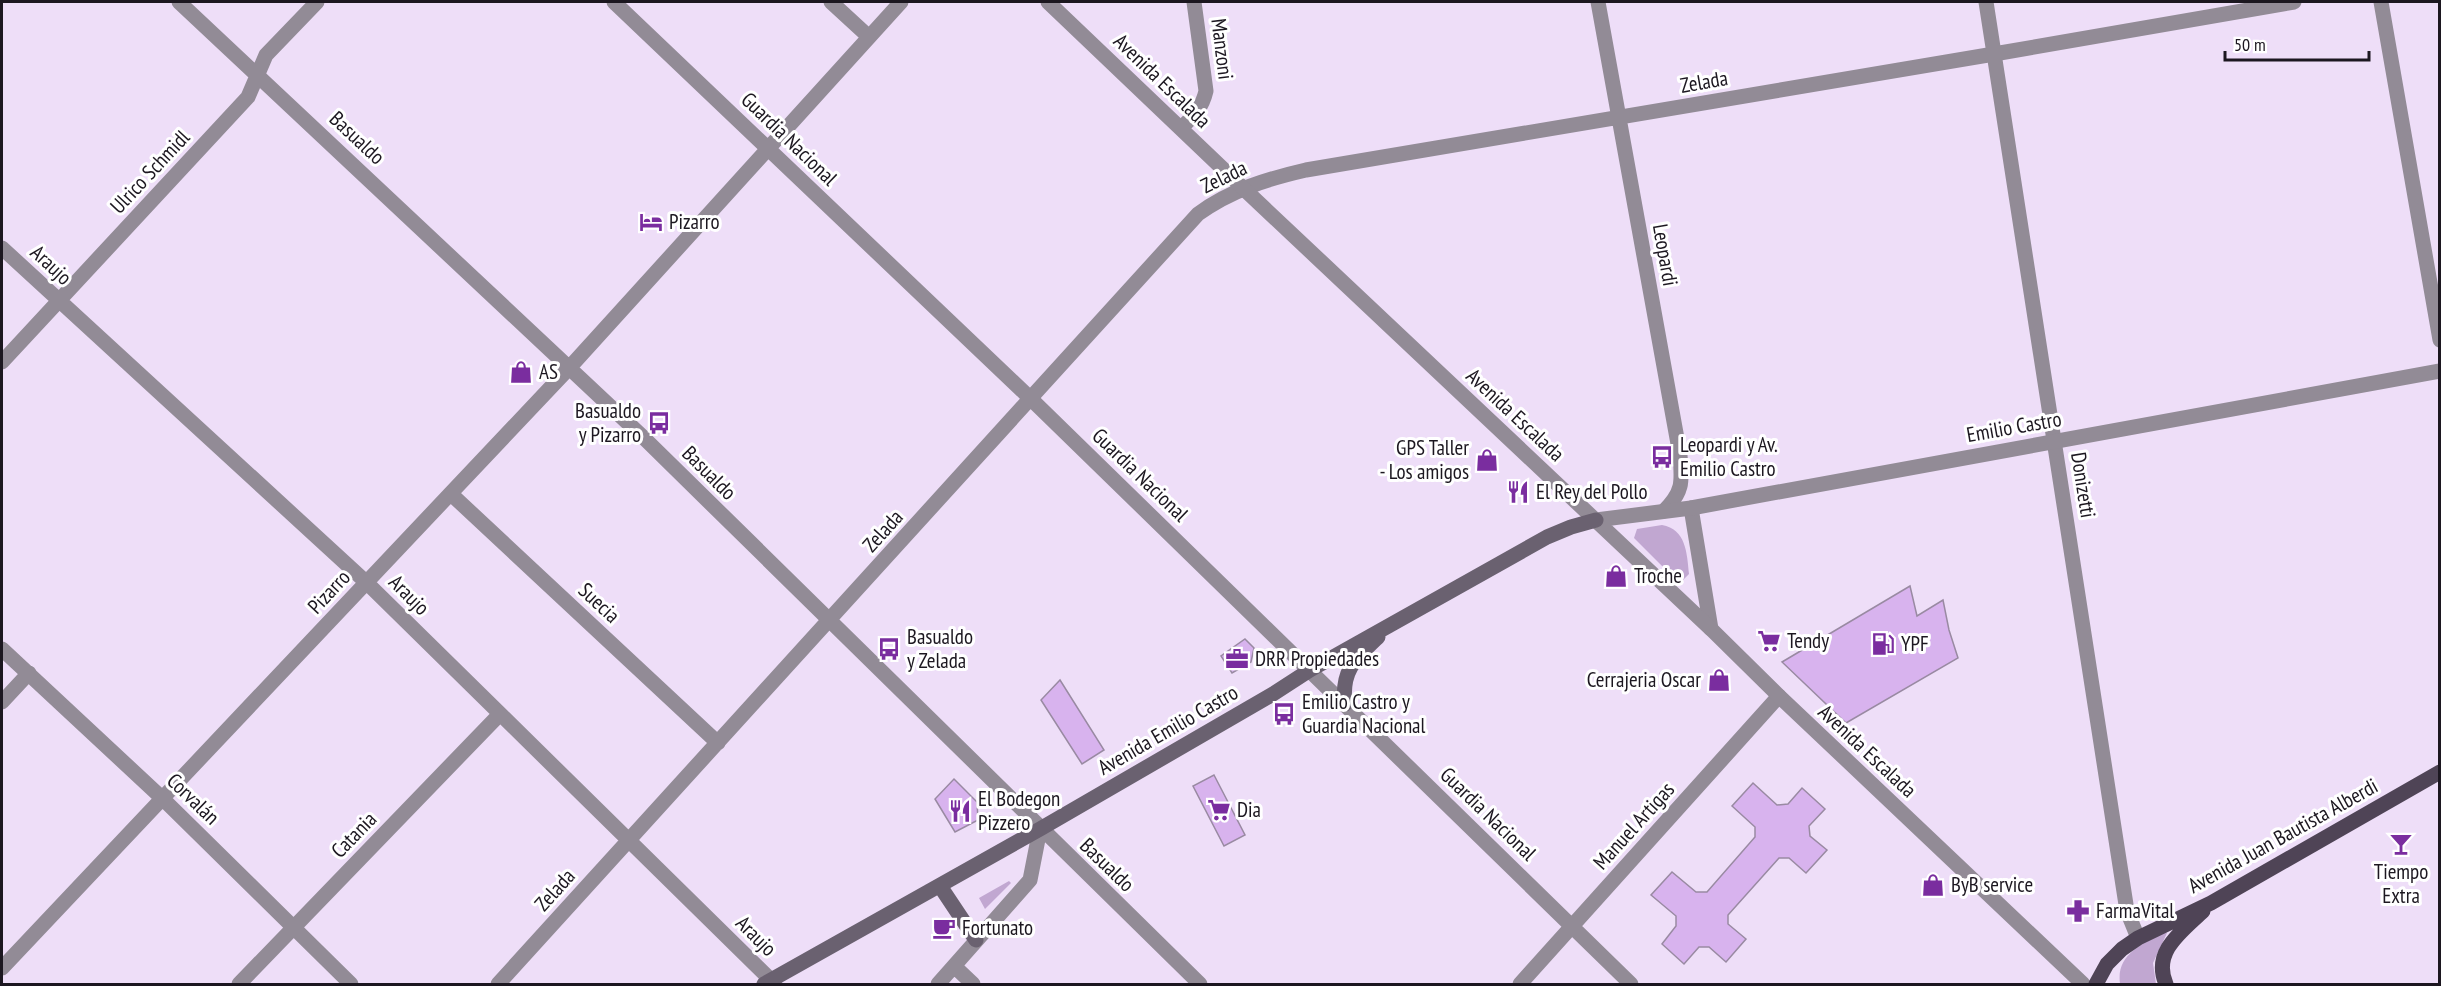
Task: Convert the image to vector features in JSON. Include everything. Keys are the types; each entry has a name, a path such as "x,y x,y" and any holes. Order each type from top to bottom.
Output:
{"main road":[{"name":"Avenida Emilio Castro","path":"770,983 1273,694 1310,670 1547,537 1596,520"},
{"path":"1345,704 1343,687 1352,665 1391,625"},
{"name":"Avenida Juan Bautista Alberdi","path":"2096,984 2108,964 2122,949 2138,938 2211,903 2439,772"},
{"path":"940,886 976,940"},
{"path":"2166,984 2162,976 2162,962 2166,948 2211,903"}],"street":[{"name":"Basualdo","path":"179,2 570,367 1200,984"},
{"name":"Ulrico Schmidl","path":"2,362 248,97 266,55 316,2"},
{"name":"Guardia Nacional","path":"614,2 1031,399 1631,984"},
{"path":"831,2 868,36"},
{"name":"Pizarro","path":"2,968 570,367 901,2"},
{"name":"Avenida Escalada","path":"1048,2 2083,984"},
{"name":"Manzoni","path":"1181,128 1199,110 1206,91 1194,2"},
{"name":"Leopardi","path":"1598,2 1680,455 1682,484 1676,499 1664,511"},
{"name":"Donizetti","path":"1986,2 2127,911 2138,938"},
{"name":"Zelada","path":"498,984 1198,214 1220,198 1243,188 1306,170 2294,2"},
{"path":"2381,2 2439,340"},
{"name":"Araujo","path":"2,248 367,583 499,715 629,839 770,983"},
{"name":"Emilio Castro","path":"1596,520 1691,507 2439,371"},
{"name":"Suecia","path":"451,494 718,743"},
{"path":"1691,507 1711,629"},
{"name":"Corvalán","path":"2,649 163,799 351,984"},
{"path":"2,702 28,674"},
{"name":"Manuel Artigas","path":"1520,984 1779,696"},
{"name":"Catania","path":"239,984 499,715"},
{"path":"938,984 1030,880 1040,829"},
{"path":"954,966 973,984"}],"shaded area":[{"path":"1662,525 1676,531 1684,543 1689,574 1682,581 1675,579 1634,538 1637,529"},
{"path":"1009,881 1011,883 985,909 979,898"},
{"path":"2163,931 2167,933 2153,963 2156,984 2120,984 2122,965 2126,958 2139,946"}],"building":[{"name":"YPF","path":"1910,586 1917,616 1943,600 1958,658 1846,723 1782,662"},
{"name":"DRR Propiedades","path":"1245,639 1254,648 1251,662 1232,673 1221,656"},
{"path":"1060,680 1104,750 1082,764 1041,700"},
{"name":"Dia","path":"1214,775 1245,835 1224,846 1193,786"},
{"name":"El Bodegon Pizzero","path":"954,779 977,802 978,820 955,832 935,799"},
{"path":"1753,783 1777,805 1788,804 1802,788 1825,809 1809,826 1810,836 1827,850 1806,873 1789,858 1779,858 1728,915 1728,924 1746,939 1726,962 1709,947 1699,947 1684,964 1662,944 1676,926 1676,916 1651,895 1672,872 1696,892 1707,892 1755,837 1755,827 1732,806"}],"place":[{"name":"Pizarro","path":"651,222"},
{"name":"AS","path":"521,372"},
{"name":"Basualdo y Pizarro","path":"659,423"},
{"name":"Leopardi y Av. Emilio Castro","path":"1662,457"},
{"name":"GPS Taller - Los amigos","path":"1487,460"},
{"name":"El Rey del Pollo","path":"1518,492"},
{"name":"Troche","path":"1616,576"},
{"name":"Tendy","path":"1769,641"},
{"name":"YPF","path":"1883,644"},
{"name":"Basualdo y Zelada","path":"889,649"},
{"name":"DRR Propiedades","path":"1237,659"},
{"name":"Cerrajeria Oscar","path":"1719,680"},
{"name":"Emilio Castro y Guardia Nacional","path":"1284,714"},
{"name":"Dia","path":"1219,810"},
{"name":"El Bodegon Pizzero","path":"960,811"},
{"name":"Tiempo Extra","path":"2401,844"},
{"name":"ByB service","path":"1933,885"},
{"name":"FarmaVital","path":"2078,911"},
{"name":"Fortunato","path":"944,928"}]}
